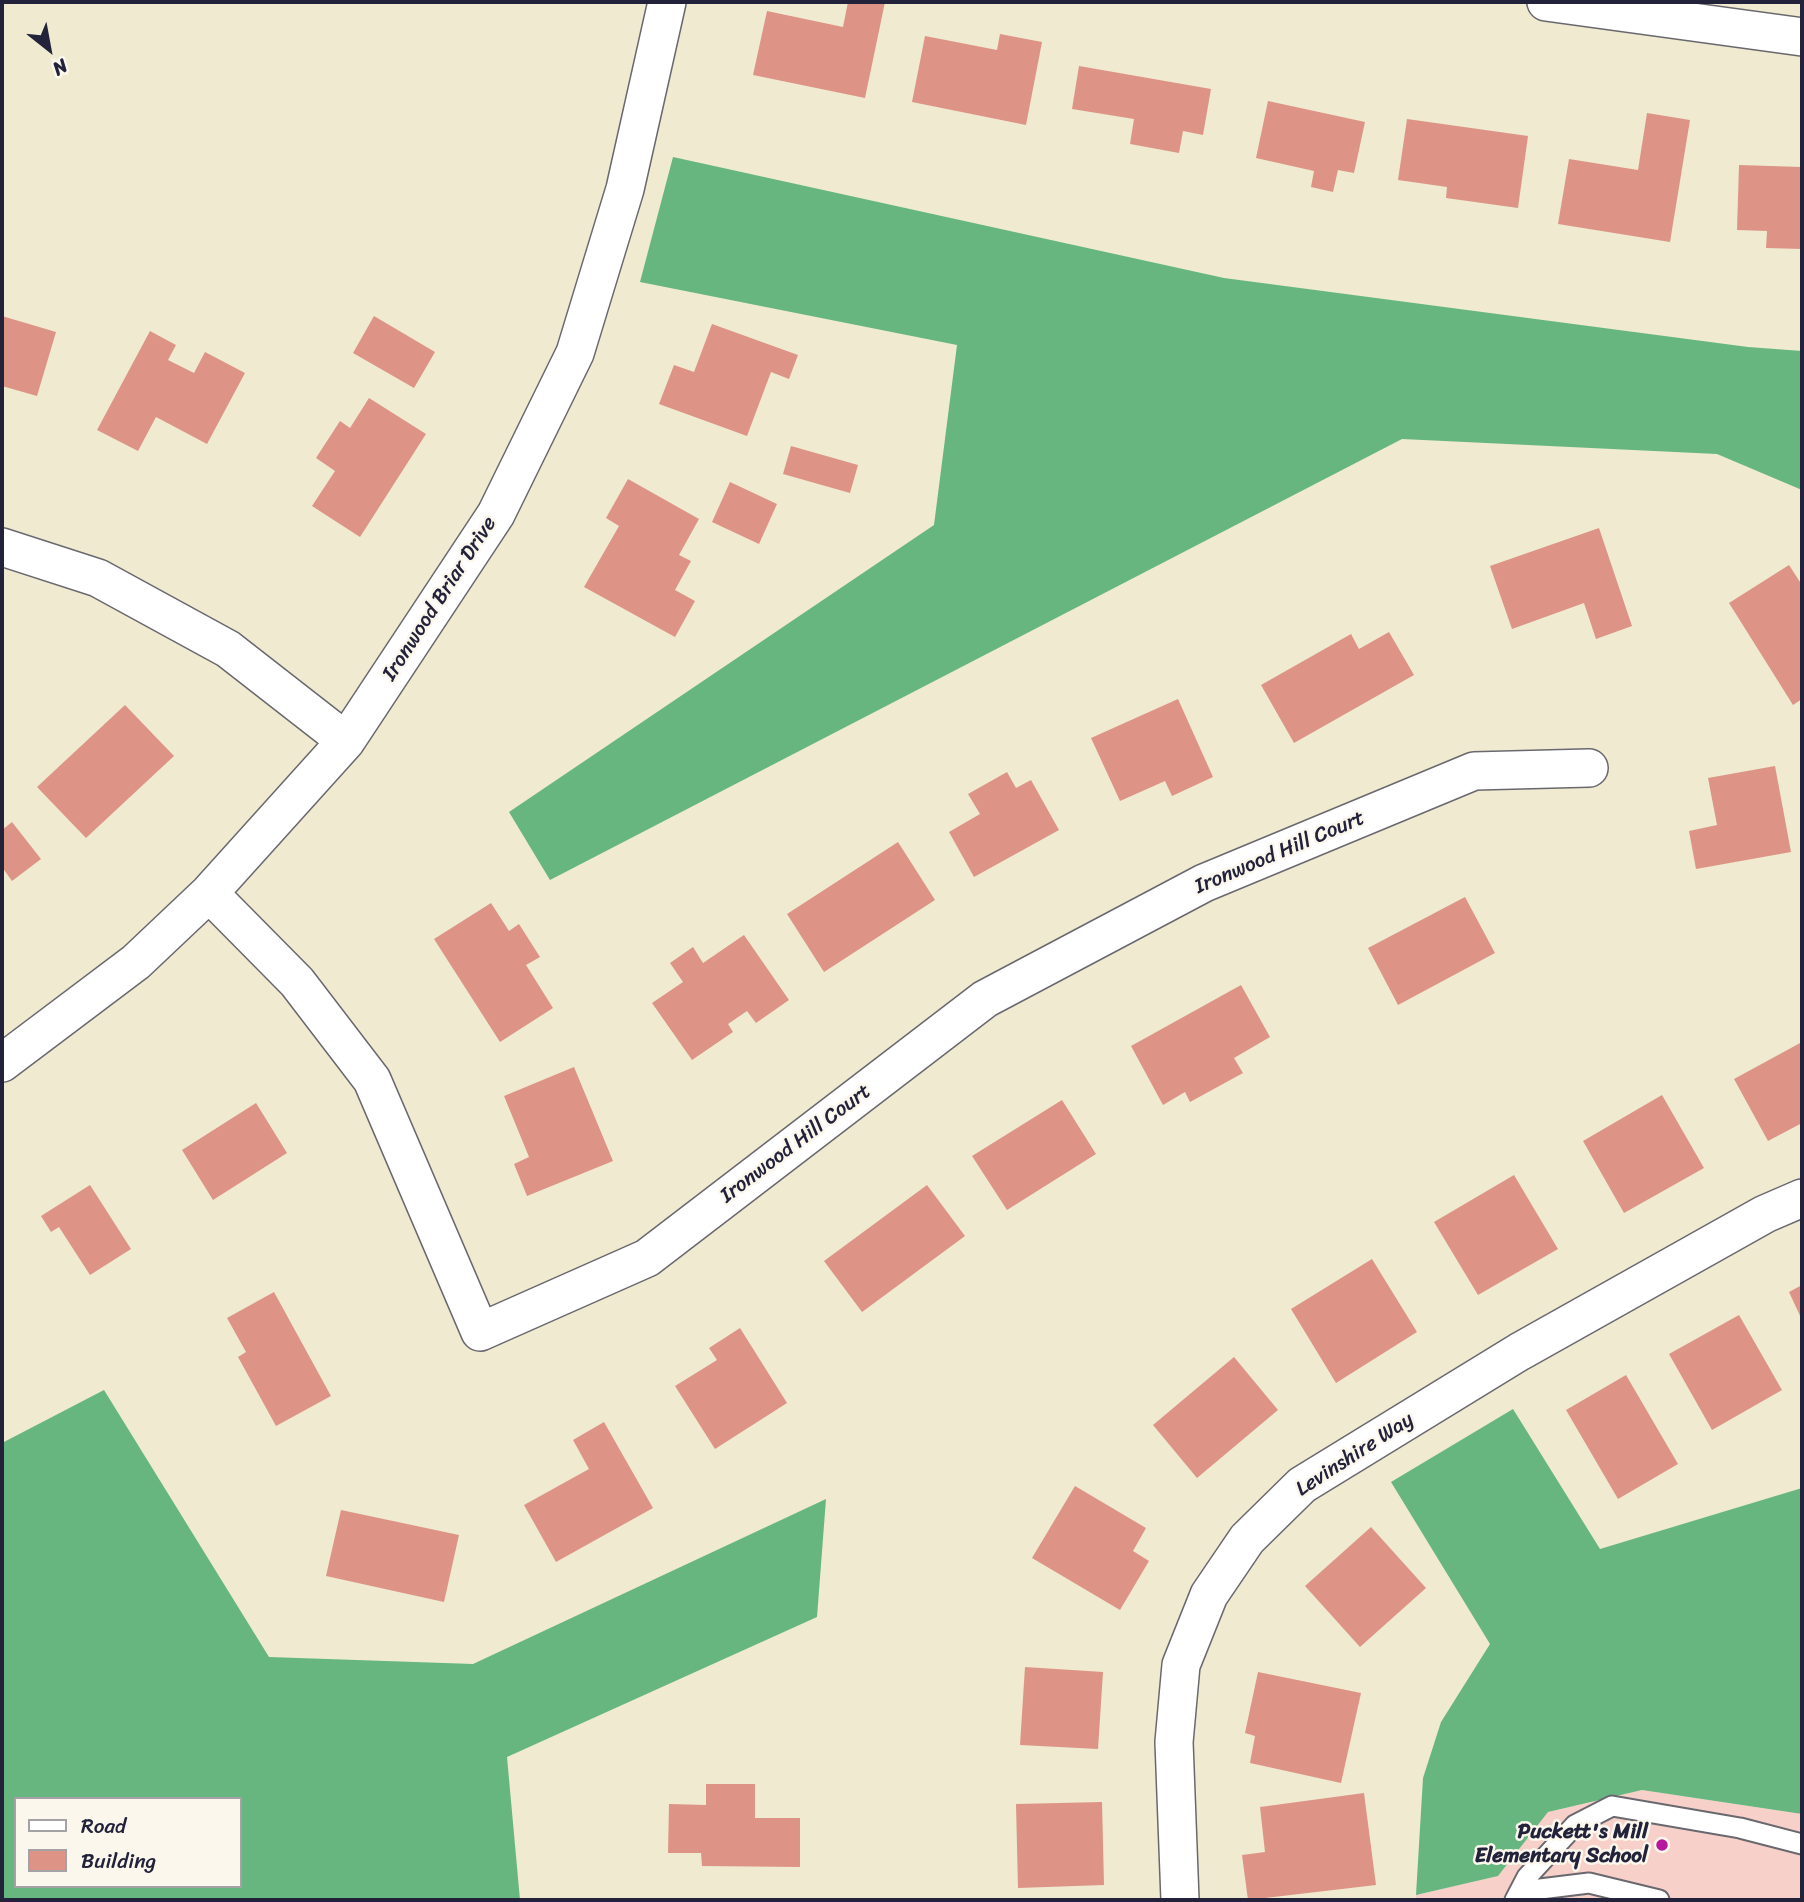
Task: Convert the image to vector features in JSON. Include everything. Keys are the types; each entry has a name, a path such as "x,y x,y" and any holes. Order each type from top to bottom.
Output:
{"street":[{"name":"Ironwood Briar Drive","path":"2,1063 136,962 209,892 346,741 496,513 575,353 625,189 667,2"},
{"path":"1546,2 1684,12 1802,37"},
{"path":"2,547 98,578 228,649 346,741"},
{"name":"Ironwood Hill Court","path":"209,892 297,982 372,1080 480,1332 647,1258 985,999 1204,883 1474,771 1590,768"},
{"name":"Levinshire Way","path":"1180,1900 1174,1742 1181,1665 1209,1595 1247,1539 1303,1485 1359,1450 1519,1352 1765,1214 1802,1198"}],"lane":[{"path":"1515,1900 1527,1877 1575,1825 1612,1806 1740,1828 1802,1844"},
{"path":"1522,1900 1532,1890 1589,1883 1659,1900"}],"shaded area":[{"name":"Puckett's Mill Elementary School","path":"1642,1790 1802,1814 1802,1900 1416,1900 1416,1895 1498,1876 1548,1812"}],"green space":[{"path":"673,157 1224,278 1748,347 1802,351 1802,490 1717,454 1402,439 550,880 509,812 934,525 957,345 640,282"},
{"path":"104,1390 269,1657 473,1664 826,1499 817,1617 507,1757 520,1900 2,1900 2,1443"},
{"path":"1513,1409 1600,1549 1802,1488 1802,1814 1642,1790 1548,1812 1498,1876 1416,1895 1423,1778 1441,1722 1490,1644 1391,1482"}],"building":[{"path":"848,2 885,2 865,98 753,75 767,11 843,27"},
{"path":"1000,34 1042,42 1026,125 912,102 925,36 997,50"},
{"path":"1079,66 1211,89 1203,135 1183,131 1179,153 1130,144 1134,119 1072,109"},
{"path":"1268,101 1365,122 1354,173 1338,170 1333,192 1311,187 1314,171 1256,158"},
{"path":"1647,113 1690,120 1670,242 1558,224 1569,159 1638,170"},
{"path":"1407,119 1528,136 1518,208 1446,198 1447,187 1398,180"},
{"path":"1739,165 1802,167 1802,249 1766,248 1767,231 1737,230"},
{"path":"2,316 56,332 37,396 2,386"},
{"path":"374,316 435,352 414,388 353,353"},
{"path":"712,324 798,355 789,379 771,372 747,436 659,404 674,365 694,372"},
{"path":"150,331 176,345 168,360 194,373 205,352 245,373 207,444 156,417 138,451 97,430"},
{"path":"369,398 426,434 360,537 312,506 335,471 316,458 340,421 350,428"},
{"path":"791,446 858,465 850,493 783,474"},
{"path":"628,479 699,519 679,555 691,561 675,590 695,601 675,637 584,587 619,526 606,518"},
{"path":"730,482 777,504 759,544 712,522"},
{"path":"1599,528 1632,626 1596,639 1584,603 1512,629 1490,566"},
{"path":"1789,565 1802,585 1802,699 1793,705 1729,603"},
{"path":"1389,632 1414,675 1294,743 1261,685 1351,634 1359,649"},
{"path":"1178,699 1213,777 1172,796 1165,781 1120,801 1091,738"},
{"path":"125,705 174,756 86,838 37,787"},
{"path":"1775,766 1791,852 1696,869 1689,831 1717,825 1708,778"},
{"path":"1007,772 1016,788 1031,780 1059,830 974,877 949,832 980,814 968,794"},
{"path":"12,822 41,859 12,881 2,867 2,830"},
{"path":"898,842 935,900 824,972 787,914"},
{"path":"1465,897 1495,953 1398,1005 1368,948"},
{"path":"491,903 509,931 519,924 540,957 526,965 553,1008 500,1042 434,939"},
{"path":"744,935 789,1000 756,1023 747,1011 728,1024 733,1032 692,1060 652,1003 683,982 670,963 693,947 703,963"},
{"path":"1241,985 1270,1037 1234,1058 1243,1073 1190,1102 1185,1092 1163,1105 1131,1046"},
{"path":"1802,1042 1802,1123 1768,1141 1734,1079"},
{"path":"574,1067 613,1161 527,1196 514,1164 529,1157 504,1096"},
{"path":"1662,1095 1704,1168 1624,1213 1583,1141"},
{"path":"1062,1100 1096,1154 1007,1210 972,1156"},
{"path":"256,1103 287,1153 213,1200 182,1150"},
{"path":"1514,1175 1558,1249 1478,1295 1434,1222"},
{"path":"90,1185 131,1249 90,1275 59,1227 51,1232 41,1216"},
{"path":"927,1185 965,1236 862,1312 824,1261"},
{"path":"1372,1259 1417,1332 1336,1383 1291,1309"},
{"path":"1802,1285 1802,1320 1789,1292"},
{"path":"274,1292 331,1396 276,1426 238,1357 246,1352 227,1318"},
{"path":"1739,1315 1782,1390 1712,1430 1669,1354"},
{"path":"740,1328 787,1403 715,1449 675,1386 717,1360 709,1348"},
{"path":"1234,1357 1278,1410 1197,1478 1153,1425"},
{"path":"1626,1375 1678,1464 1618,1499 1566,1410"},
{"path":"604,1422 653,1508 556,1562 524,1505 589,1469 573,1440"},
{"path":"1075,1486 1146,1528 1133,1551 1149,1561 1120,1610 1032,1558"},
{"path":"341,1510 459,1535 444,1602 326,1576"},
{"path":"1371,1527 1426,1588 1360,1647 1305,1586"},
{"path":"1025,1667 1103,1672 1098,1749 1020,1745"},
{"path":"1258,1672 1361,1693 1341,1783 1250,1763 1255,1736 1245,1733"},
{"path":"706,1784 755,1784 755,1818 800,1818 800,1867 702,1866 701,1853 668,1853 669,1804 706,1805"},
{"path":"1364,1793 1376,1885 1248,1900 1242,1855 1265,1852 1260,1807"},
{"path":"1102,1802 1104,1885 1018,1888 1016,1804"}],"place":[{"name":"Puckett's Mill Elementary School","path":"1662,1845"}]}
